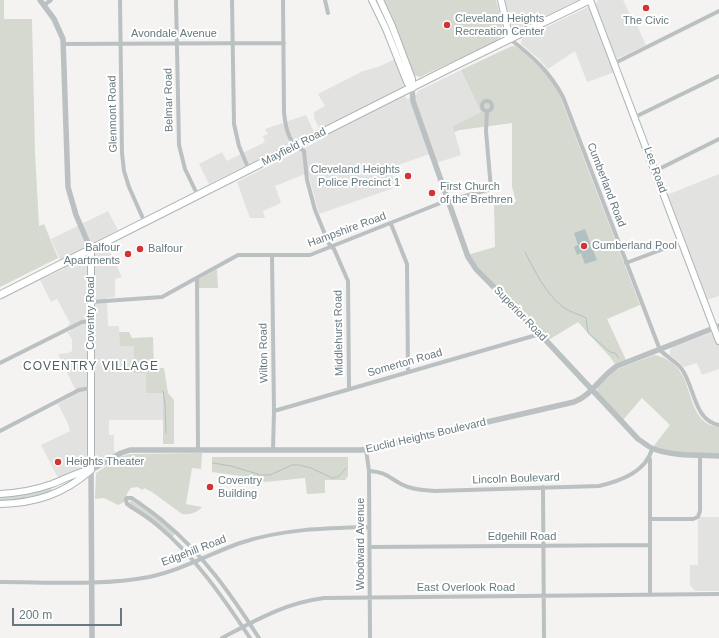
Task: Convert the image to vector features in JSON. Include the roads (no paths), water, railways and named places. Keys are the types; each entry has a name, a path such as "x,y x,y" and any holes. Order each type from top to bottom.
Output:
{"main road":[{"name":"Superior Road","path":"372,0 389,27"},
{"name":"Superior Road","path":"380,0 401,57 412,79 412,88"},
{"path":"501,0 510,39"},
{"name":"Mayfield Road","path":"0,295 589,0"},
{"name":"Lee Road","path":"589,0 682,242 717,327 719,341"},
{"name":"Coventry Road","path":"91,250 91,470"},
{"name":"Euclid Heights Boulevard","path":"0,494 42,487 74,474 91,470"},
{"name":"Euclid Heights Boulevard","path":"0,504 25,502 50,496 74,484 91,470"}],"street":[{"name":"Coventry Road","path":"40,0 58,25 63,44 68,187 76,215 91,250"},
{"path":"44,6 51,0"},
{"name":"Glenmont Road","path":"120,0 122,153 128,187 144,223"},
{"name":"Belmar Road","path":"176,0 179,145 185,169 198,196"},
{"path":"232,0 234,124 239,146 249,170"},
{"path":"283,0 284,118 288,133 296,146"},
{"path":"325,0 328,13"},
{"path":"614,63 719,11"},
{"name":"Cumberland Road","path":"510,39 544,68 563,97 660,350 680,367 685,374 698,409 711,423 719,426"},
{"name":"Avondale Avenue","path":"63,44 284,43"},
{"path":"635,118 719,76"},
{"name":"Superior Road","path":"412,88 413,101 447,201 468,257 476,269 540,334 638,438 652,449 664,452 719,456"},
{"name":"Hampshire Road","path":"91,302 162,297 238,255 310,255 447,201 491,189 486,126 487,111"},
{"path":"655,171 719,139"},
{"name":"Middlehurst Road","path":"296,146 303,150 307,180 311,195 329,244 332,247 348,281 349,388"},
{"path":"391,224 407,264 408,372"},
{"path":"626,263 682,242"},
{"name":"Wilton Road","path":"272,255 273,450"},
{"path":"197,278 198,450"},
{"path":"0,363 82,322 91,322"},
{"name":"Euclid Heights Boulevard","path":"91,470 128,451 366,450 574,402 581,399 592,390 606,374 617,366 717,327"},
{"name":"Somerton Road","path":"274,411 349,388 540,334"},
{"path":"0,431 78,390 91,388"},
{"path":"650,595 649,468 652,449"},
{"name":"Woodward Avenue","path":"366,450 369,471 370,638"},
{"path":"650,519 693,519 698,517 700,511 700,455"},
{"name":"Lincoln Boulevard","path":"369,471 384,473 402,485 420,490 434,491 599,486 614,483 630,476 645,464 650,457"},
{"name":"Coventry Road","path":"91,470 92,638"},
{"path":"543,488 544,638"},
{"path":"250,638 219,592 195,563 158,525 127,504 127,498 132,498 163,521 202,559 222,584 260,638"},
{"name":"Edgehill Road","path":"0,582 114,582 151,576 174,570 195,563 241,543 278,533 324,528 369,526"},
{"name":"Edgehill Road","path":"370,547 650,545"},
{"name":"East Overlook Road","path":"222,638 279,609 324,598 719,594"}],"waterway":[{"path":"525,252 541,281 551,295 565,309 586,318 588,333 610,352 615,353 618,357"},
{"path":"163,391 166,433"},
{"path":"213,463 231,466 261,475 270,475 292,465 299,465 311,468 332,478 338,476 346,468"}],"place":[{"name":"The Civic","path":"646,8"},
{"name":"Cleveland Heights Recreation Center","path":"447,25"},
{"name":"Cleveland Heights Police Precinct 1","path":"408,176"},
{"name":"First Church of the Brethren","path":"432,193"},
{"name":"Cumberland Pool","path":"584,246"},
{"name":"Balfour","path":"140,249"},
{"name":"Balfour Apartments","path":"128,254"},
{"name":"Heights Theater","path":"58,462"},
{"name":"Coventry Building","path":"210,487"}],"district":[{"name":"COVENTRY VILLAGE","path":"91,367"}]}
